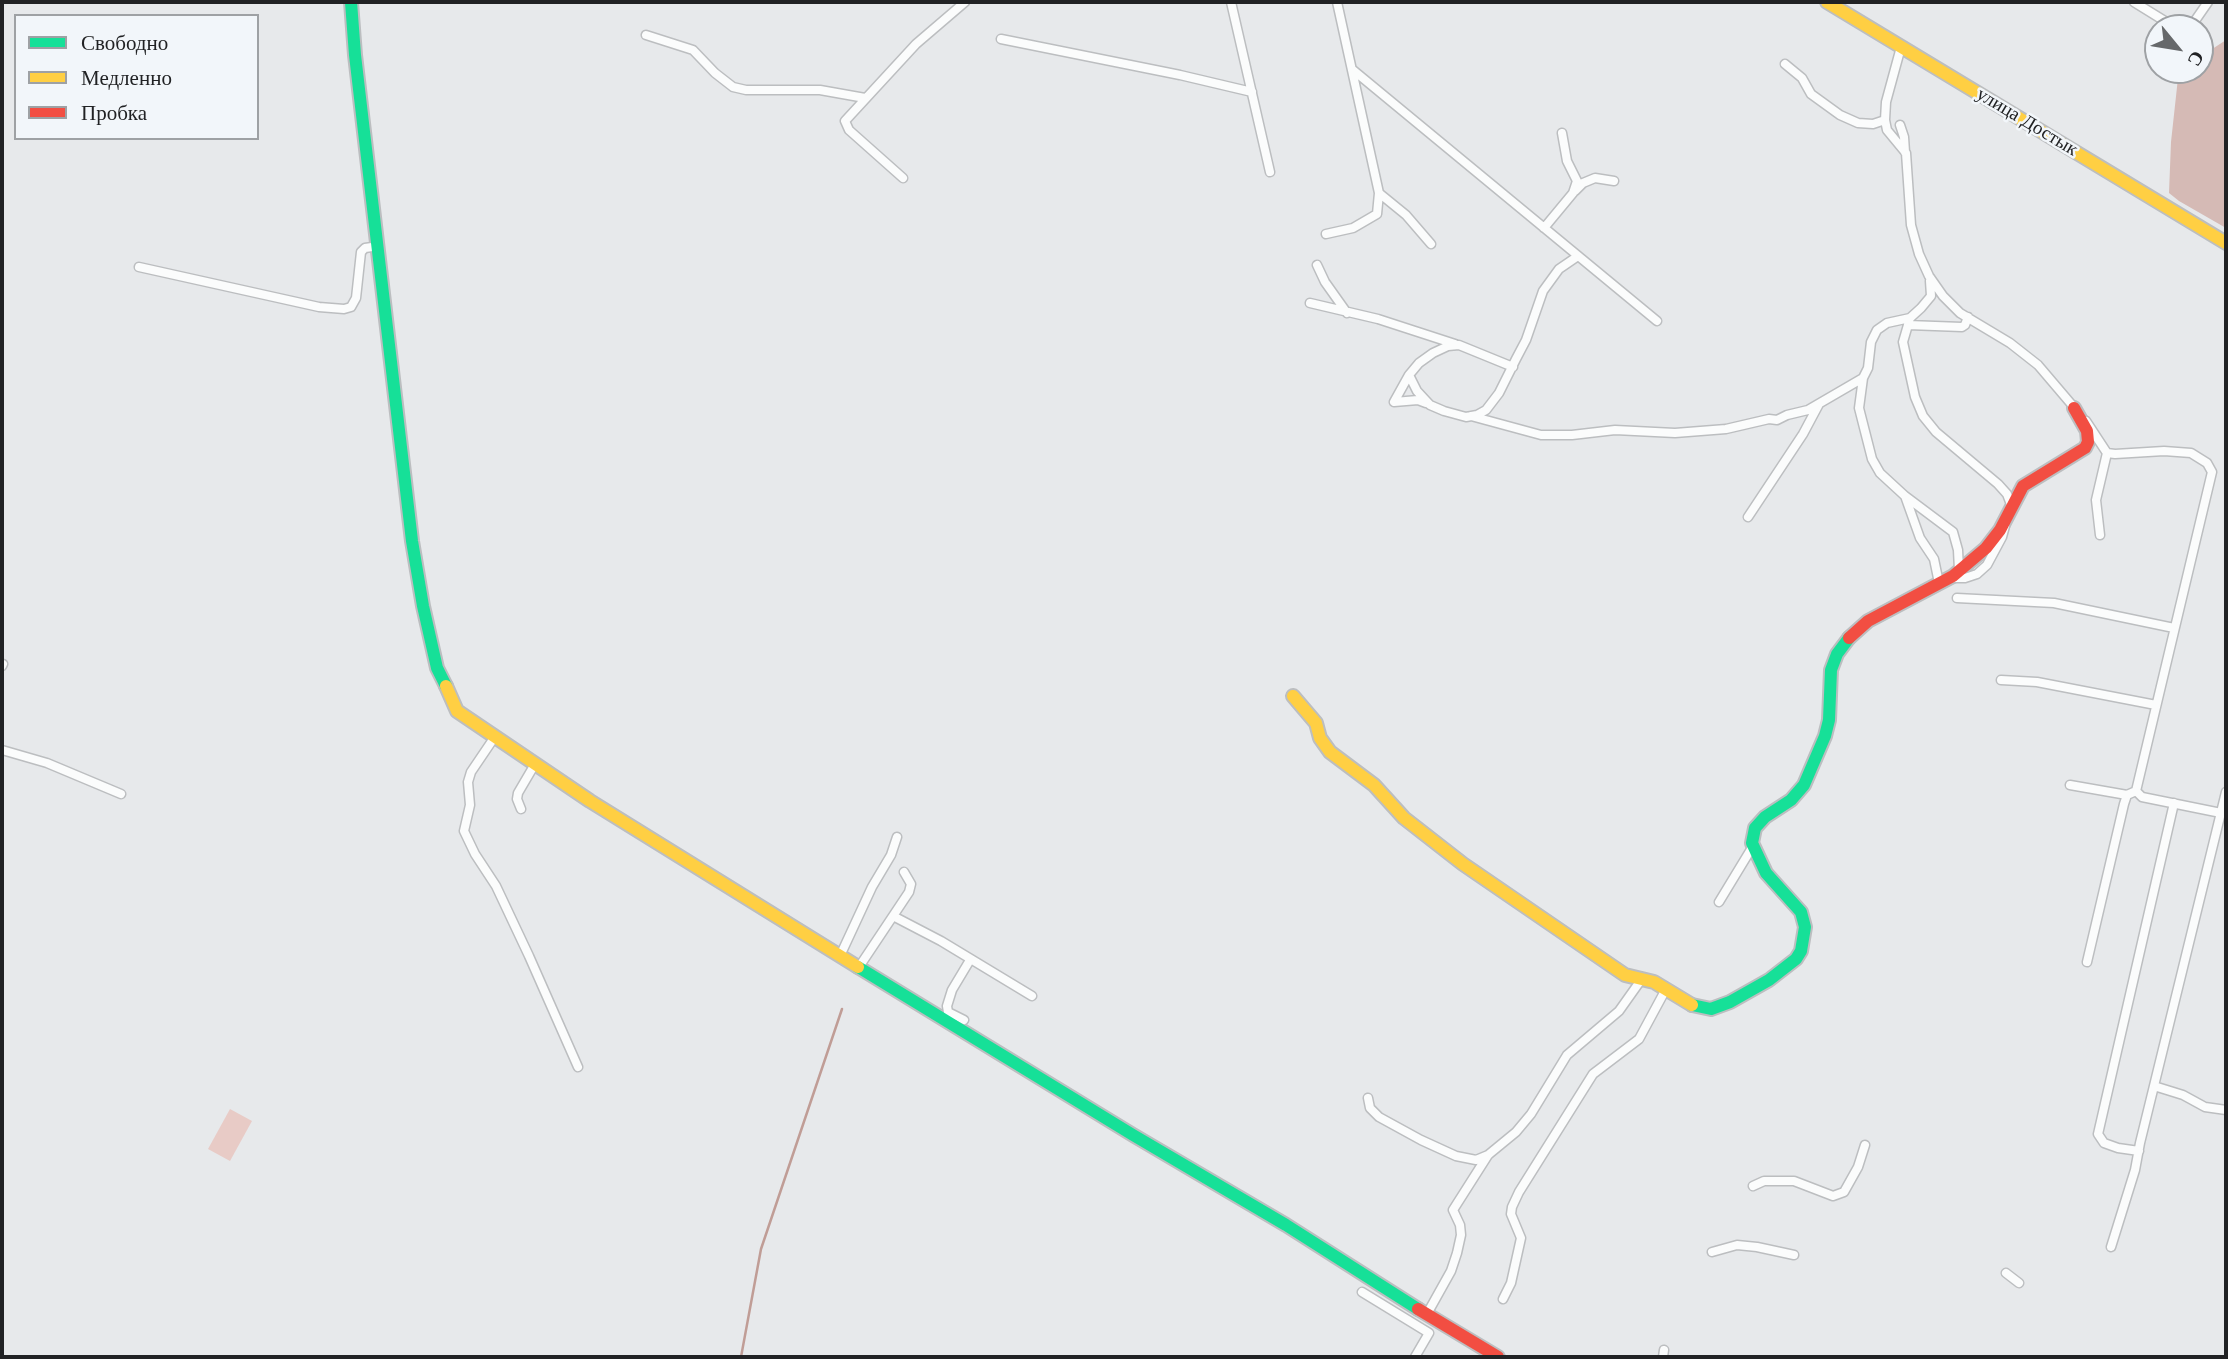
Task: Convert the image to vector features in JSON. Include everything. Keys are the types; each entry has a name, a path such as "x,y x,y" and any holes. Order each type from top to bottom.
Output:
{"street":[{"path":"351,2 412,541 422,606 436,668 457,711 494,738 840,956 948,1017 1133,1135 1264,1211 1498,1357"},
{"path":"903,178 845,125 853,111 916,44 965,2"},
{"path":"1231,2 1270,172"},
{"path":"1337,2 1379,193 1377,214"},
{"name":"улица Достык","path":"1827,2 2226,243"},
{"path":"2134,2 2153,14"},
{"path":"646,35 693,50 733,87 746,90 820,90 865,98"},
{"path":"1001,39 1252,92"},
{"path":"1901,47 1886,102 1885,120 1887,130 1906,153"},
{"path":"1785,64 1802,78 1811,94 1840,115 1858,123 1872,124 1885,120"},
{"path":"1353,70 1657,321"},
{"path":"1900,125 1905,137 1911,225 1919,254 1929,276 1950,304 2032,360 2074,408 2085,427 2107,453 2191,453 2210,467 2212,472 2136,791"},
{"path":"1562,133 1567,160 1577,181 1573,193"},
{"path":"1544,228 1583,183 1595,178"},
{"path":"1577,181 1595,178 1614,181"},
{"path":"1379,193 1406,215 1431,244"},
{"path":"1326,234 1353,229 1392,204"},
{"path":"139,268 319,307 344,309 351,307 356,299 361,252 365,248 379,246"},
{"path":"1471,416 1493,404 1526,340 1543,291 1559,269 1577,256"},
{"path":"1317,265 1325,282 1347,313"},
{"path":"1929,276 1931,296 1909,321 1903,342 1915,397 1923,416 1936,432 2007,494 2010,511"},
{"path":"1310,303 1378,319 1459,345 1513,367"},
{"path":"1949,577 1958,550 1953,532 1905,496 1881,473 1872,459 1859,408 1871,342 1877,330 1887,323 1909,321 1962,327 1968,317"},
{"path":"1459,345 1448,346 1419,363 1394,402 1418,400 1455,415 1471,416 1541,435 1615,430 1675,433 1726,429 1769,419 1777,420 1819,404 1863,378"},
{"path":"1409,375 1417,391 1428,403"},
{"path":"1748,517 1803,434 1819,404"},
{"path":"1718,902 1753,846 1755,828 1765,817 1799,793 1804,785 1827,728 1831,670 1837,654 1867,621 1949,577 1986,548 2000,530 2024,486 2081,452 2094,439"},
{"path":"2100,535 2096,500 2107,453"},
{"path":"1905,496 1920,538 1949,577"},
{"path":"1957,598 2054,603 2174,628"},
{"path":"2001,680 2038,682 2156,705"},
{"path":"1293,696 1316,723 1320,738 1330,752 1374,785 1404,818 1496,888 1625,975 1654,982 1693,1005 1710,1009 1730,1002 1769,980 1796,959 1801,951 1805,927 1801,912 1766,873 1753,846"},
{"path":"494,738 471,772 468,782 470,805 464,831 475,855 496,886 530,956 578,1067"},
{"path":"2,750 47,763 121,794"},
{"path":"522,809 517,799 518,793 535,764"},
{"path":"2070,785 2127,795 2136,791"},
{"path":"2136,791 2142,797 2221,813"},
{"path":"2111,1247 2124,1211 2226,792"},
{"path":"2087,962 2127,795"},
{"path":"2138,1151 2104,1143 2098,1134 2174,803"},
{"path":"840,956 872,887 891,855 897,837"},
{"path":"859,967 909,892 911,884 904,872"},
{"path":"893,916 1032,996"},
{"path":"948,1017 947,1006 952,990 970,960"},
{"path":"1368,1098 1370,1108 1379,1117 1456,1156 1476,1160 1488,1155 1516,1132 1531,1114 1567,1055 1619,1011 1641,980"},
{"path":"1503,1298 1511,1283 1521,1238 1511,1214 1519,1192 1593,1074 1639,1039 1666,989"},
{"path":"948,1017 964,1020"},
{"path":"2154,1086 2183,1095 2205,1107 2226,1110"},
{"path":"1753,1186 1764,1181 1794,1181 1823,1194 1833,1196 1844,1192 1858,1167 1865,1145"},
{"path":"1427,1314 1451,1271 1457,1253 1461,1235 1460,1224 1453,1210 1488,1155"},
{"path":"1712,1252 1737,1245 1794,1255"},
{"path":"2006,1273 2019,1283"},
{"path":"1362,1292 1429,1333 1415,1357"}],"shaded area":[{"path":"2226,40 2226,228 2169,193 2177,84 2214,84 2214,48"},
{"path":"230,1109 252,1121 230,1161 208,1149"}],"waterway":[{"path":"741,1357 761,1249 842,1009"}],"traffic: fast":[{"path":"351,2 412,541 437,668 446,686"},
{"path":"1692,1005 1711,1009 1730,1002 1769,980 1796,959 1801,951 1805,927 1801,912 1766,873 1752,843 1755,828 1765,817 1791,800 1804,785 1829,720 1831,670 1837,654 1849,638"},
{"path":"858,967 1286,1225 1418,1309"}],"traffic: slow":[{"path":"1827,2 2226,243"},
{"path":"446,686 457,711 590,801 858,967"},
{"path":"1293,696 1316,723 1320,738 1330,752 1374,785 1404,818 1463,864 1625,975 1654,982 1692,1005"}],"traffic: jam":[{"path":"1849,638 1868,621 1953,576 1986,548 2000,530 2023,486 2085,448 2088,442 2087,431 2074,408"},
{"path":"1418,1309 1498,1357"}]}
